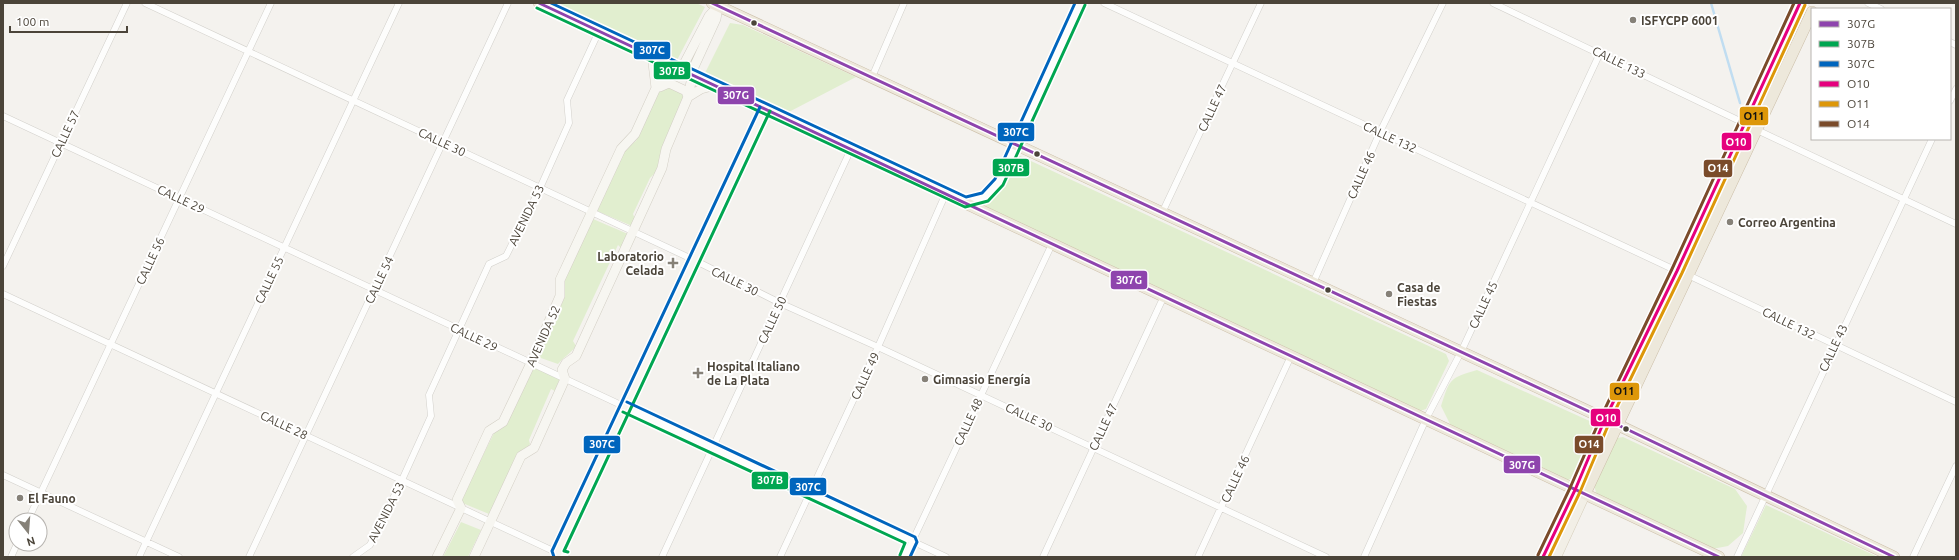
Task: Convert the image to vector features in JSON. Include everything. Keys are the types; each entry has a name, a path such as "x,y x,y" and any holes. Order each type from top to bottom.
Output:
{"highway":[{"path":"539,3 1719,557"},
{"path":"1580,492 1605,419 1676,271 1800,3"},
{"path":"717,4 1016,146 1618,425 1894,557"},
{"path":"1580,492 1618,425 1811,14"}],"main road":[{"path":"1543,557 1580,492"},
{"path":"1556,557 1580,492"}],"street":[{"name":"CALLE 57","path":"3,266 127,3"},
{"name":"CALLE 30","path":"145,3 694,260 780,303 878,347 1326,557"},
{"name":"CALLE 56","path":"32,512 272,3"},
{"name":"CALLE 55","path":"139,557 399,3"},
{"name":"CALLE 54","path":"249,557 444,143 508,3"},
{"path":"872,77 904,3"},
{"path":"965,202 985,197 1000,182 1080,3"},
{"name":"CALLE 132","path":"1104,3 1676,271"},
{"name":"CALLE 47","path":"1162,213 1261,3"},
{"name":"CALLE 46","path":"1313,283 1380,132 1443,3"},
{"name":"CALLE 133","path":"1493,3 1744,123"},
{"path":"1868,3 1879,8"},
{"path":"474,557 521,456 534,448 565,379 562,370 566,363 576,356 634,232 662,168 666,149 688,97 694,67 716,19 717,4"},
{"name":"AVENIDA 52","path":"437,557 460,508 457,500 489,431 503,422 531,363 560,296 560,280 621,149 635,134 656,88 684,64 709,16 717,4"},
{"name":"AVENIDA 53","path":"353,557 370,545 402,480 431,416 429,395 489,264 506,256 540,188 569,123 567,100 600,31"},
{"name":"CALLE 45","path":"1364,557 1426,419 1461,352 1600,53"},
{"path":"652,55 656,88 669,84 686,91 688,97"},
{"path":"688,97 701,89 716,85"},
{"path":"1951,99 1956,89"},
{"path":"556,555 766,109"},
{"name":"CALLE 29","path":"3,116 946,557"},
{"path":"1757,130 1956,224"},
{"name":"CALLE 43","path":"1737,557 1764,496 1932,140"},
{"name":"CALLE 50","path":"662,557 851,149"},
{"name":"CALLE 49","path":"780,557 878,347 946,193"},
{"name":"CALLE 48","path":"905,557 1052,244"},
{"name":"CALLE 132","path":"1688,275 1956,402"},
{"name":"CALLE 28","path":"3,294 491,522 556,555 566,557"},
{"name":"CALLE 47","path":"1043,557 1164,296"},
{"name":"CALLE 46","path":"1198,557 1222,508 1291,356"},
{"path":"1913,557 1956,466"},
{"path":"3,475 179,557"}],"green space":[{"path":"545,3 696,3 705,7 676,62"},
{"path":"730,23 743,25 856,77 785,114 704,75"},
{"path":"668,87 684,95 660,168 650,178 633,214 635,219 632,226 597,211 625,149 636,141 661,88"},
{"path":"1018,155 1446,354 1449,361 1426,409 1420,411 980,206 997,194"},
{"path":"593,219 628,234 622,249 618,245 573,341 576,346 558,364 538,357 565,296 564,280"},
{"path":"534,367 560,378 555,391 551,389 529,440 530,444 525,452 516,458 489,514 460,502 495,431"},
{"path":"1477,370 1594,423 1597,430 1574,478 1567,480 1452,428 1441,406 1446,390 1456,378"},
{"path":"1623,437 1735,489 1747,506 1743,533 1728,546 1712,549 1597,495 1594,486 1617,438"},
{"path":"1766,505 1878,557 1741,557"},
{"path":"461,522 481,530 468,557 443,557"}],"waterway":[{"path":"1711,3 1740,103"}],"transit line":[{"name":"307G","path":"539,3 1719,557"},
{"name":"307C","path":"551,3 966,197 982,193 995,179 1075,3"},
{"name":"307G","path":"712,3 1618,425 1894,557"},
{"name":"O14","path":"1538,555 1570,488 1601,417 1672,269 1794,3"},
{"name":"O10","path":"1543,557 1575,490 1605,419 1677,271 1800,3"},
{"name":"307B","path":"537,8 965,207 988,201 1003,185 1085,5"},
{"name":"O11","path":"1549,557 1580,492 1610,421 1682,273 1805,5"},
{"name":"307C","path":"554,557 552,551 760,107"},
{"name":"307B","path":"568,552 564,551 770,111"},
{"name":"307C","path":"627,402 915,537 917,542 910,557"},
{"name":"307B","path":"623,412 905,543 900,555"}],"place":[{"name":"ISFYCPP 6001","path":"1633,20"},
{"name":"Correo Argentina","path":"1730,222"},
{"name":"Laboratorio Celada","path":"673,263"},
{"name":"Casa de Fiestas","path":"1389,294"},
{"name":"Hospital Italiano de La Plata","path":"698,373"},
{"name":"Gimnasio Energía","path":"925,379"},
{"name":"El Fauno","path":"20,498"}]}
